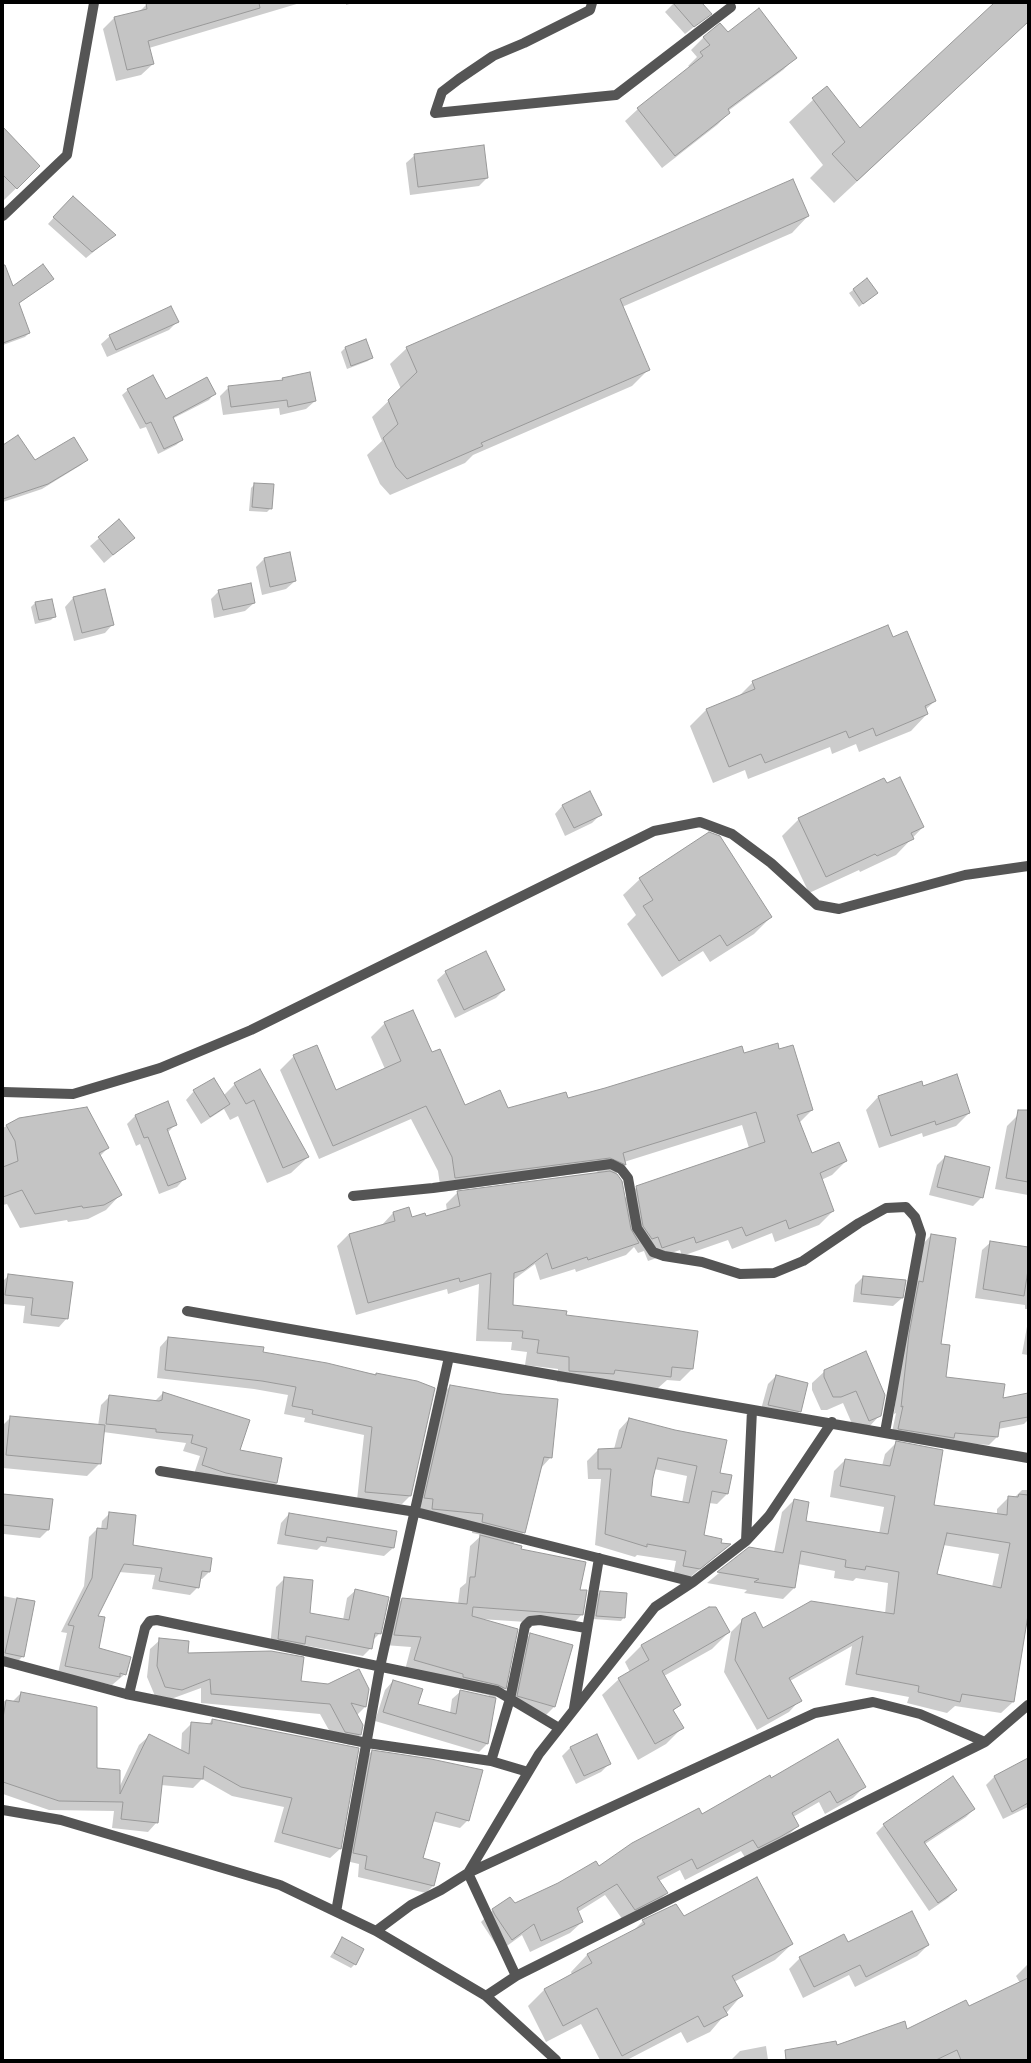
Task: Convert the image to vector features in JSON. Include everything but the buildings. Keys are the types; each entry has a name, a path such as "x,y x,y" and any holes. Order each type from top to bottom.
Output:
{"street":[{"path":"3,216 67,155 94,3"},
{"path":"592,3 590,10 492,56 459,79 442,92 435,113 616,95 731,7"},
{"path":"3,1092 73,1094 160,1068 251,1030 654,831 700,822 732,834 771,863 817,905 839,909 965,875 1028,866"},
{"path":"353,1196 433,1188 611,1164 621,1169 628,1178 637,1228 653,1252 664,1256 702,1262 740,1274 774,1273 782,1270 803,1261 859,1223 886,1208 906,1207 915,1218 922,1234 885,1432"},
{"path":"187,1311 752,1410 832,1422 1028,1458"},
{"path":"336,1912 380,1667 416,1512 449,1357"},
{"path":"746,1541 752,1410"},
{"path":"468,1873 539,1754 655,1607 693,1582 746,1541 769,1516 832,1422"},
{"path":"160,1471 416,1512 693,1582"},
{"path":"574,1710 586,1628 599,1558"},
{"path":"129,1694 145,1628 150,1621 156,1620 497,1691 559,1728"},
{"path":"491,1761 510,1699 525,1626 530,1621 540,1620 586,1628"},
{"path":"3,1661 129,1694 367,1743 491,1761 528,1772"},
{"path":"376,1931 411,1905 441,1890 468,1873 815,1713 873,1702 920,1714 985,1742"},
{"path":"486,1996 516,1976 985,1742 1028,1705"},
{"path":"3,1810 61,1820 280,1885 376,1931 486,1996 556,2060"},
{"path":"468,1873 516,1976"}]}
